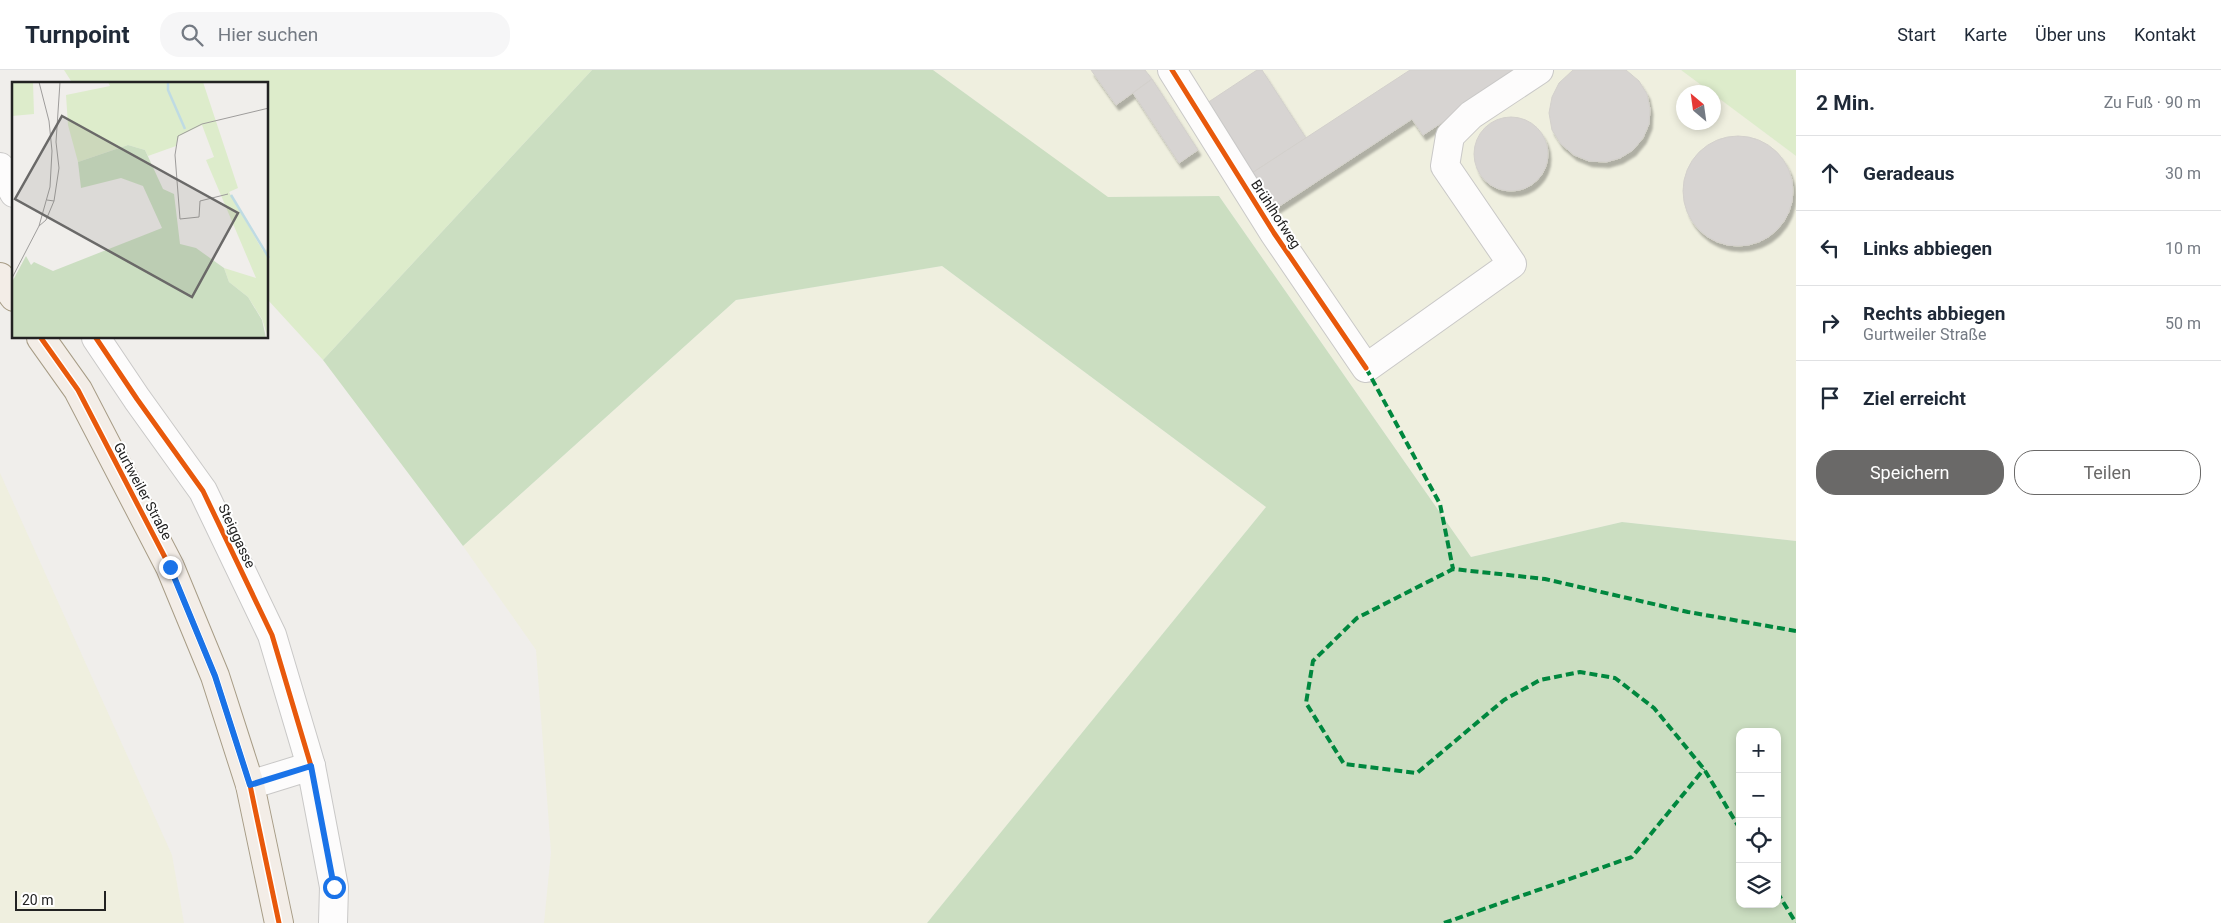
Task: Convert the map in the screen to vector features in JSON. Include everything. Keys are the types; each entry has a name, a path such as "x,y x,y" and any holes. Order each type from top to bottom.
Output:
{"main road":[{"path":"0,277 12,294"},
{"name":"Gurtweiler Straße","path":"42,339 78,390 170,567 215,676 250,785 279,923"}],"street":[{"name":"Brühlhofweg","path":"1172,70 1274,233 1366,368 1512,264 1445,166 1450,136 1471,115 1538,70"},
{"path":"0,167 12,189"},
{"name":"Steiggasse","path":"97,339 136,399 204,491 272,635 311,766 334,887 333,923"},
{"path":"250,785 311,766"}],"green space":[{"path":"64,70 592,70 323,360 269,301 269,82 72,82"},
{"path":"592,70 933,70 1108,197 1219,196 1471,557 1622,522 1796,541 1796,923 927,923 1266,507 942,266 736,300 463,546 323,360"},
{"path":"933,70 1681,70 1701,85 1676,85 1676,130 1721,130 1721,99 1796,156 1796,541 1622,522 1471,557 1219,196 1108,198"},
{"path":"1681,70 1796,70 1796,156 1721,100 1721,85 1701,85"},
{"path":"942,266 1266,507 927,923 544,923 551,852 536,650 463,546 736,300"},
{"path":"0,473 172,855 184,923 0,923"}],"building":[{"path":"1091,70 1145,70 1152,79 1116,105"},
{"path":"1257,70 1262,70 1306,138 1252,173 1207,103"},
{"path":"1410,70 1522,70 1423,135 1412,119 1275,209 1252,173"},
{"path":"1573,70 1626,70 1639,81 1647,94 1650,109 1649,124 1643,138 1633,150 1620,158 1606,162 1589,161 1574,155 1561,144 1552,130 1549,113 1552,97 1559,83"},
{"path":"1152,79 1198,150 1179,163 1133,93"},
{"path":"1504,117 1518,117 1532,123 1542,133 1548,147 1546,168 1532,185 1518,191 1504,191 1490,185 1480,175 1474,161 1474,147 1480,133 1490,123"},
{"path":"1738,136 1759,140 1777,152 1789,170 1793,191 1789,212 1777,230 1759,242 1738,246 1717,242 1699,230 1687,212 1683,191 1687,170 1699,152 1717,140"}],"marked path":[{"path":"1366,368 1440,504 1453,569"},
{"path":"1736,822 1704,769 1654,708 1615,678 1580,672 1540,680 1504,700 1417,773 1344,764 1306,703 1313,661 1357,618 1453,569 1545,579 1688,612 1796,631"},
{"path":"1444,923 1632,857 1704,769"},
{"path":"1781,899 1796,923"}],"cycle path":[{"path":"1172,70 1274,233 1366,368"},
{"path":"42,339 78,390 170,567 215,676 250,785 279,923"},
{"path":"97,339 203,491 272,635 311,766"}],"route":[{"path":"170,567 215,676 250,785 311,766 334,887"}]}
